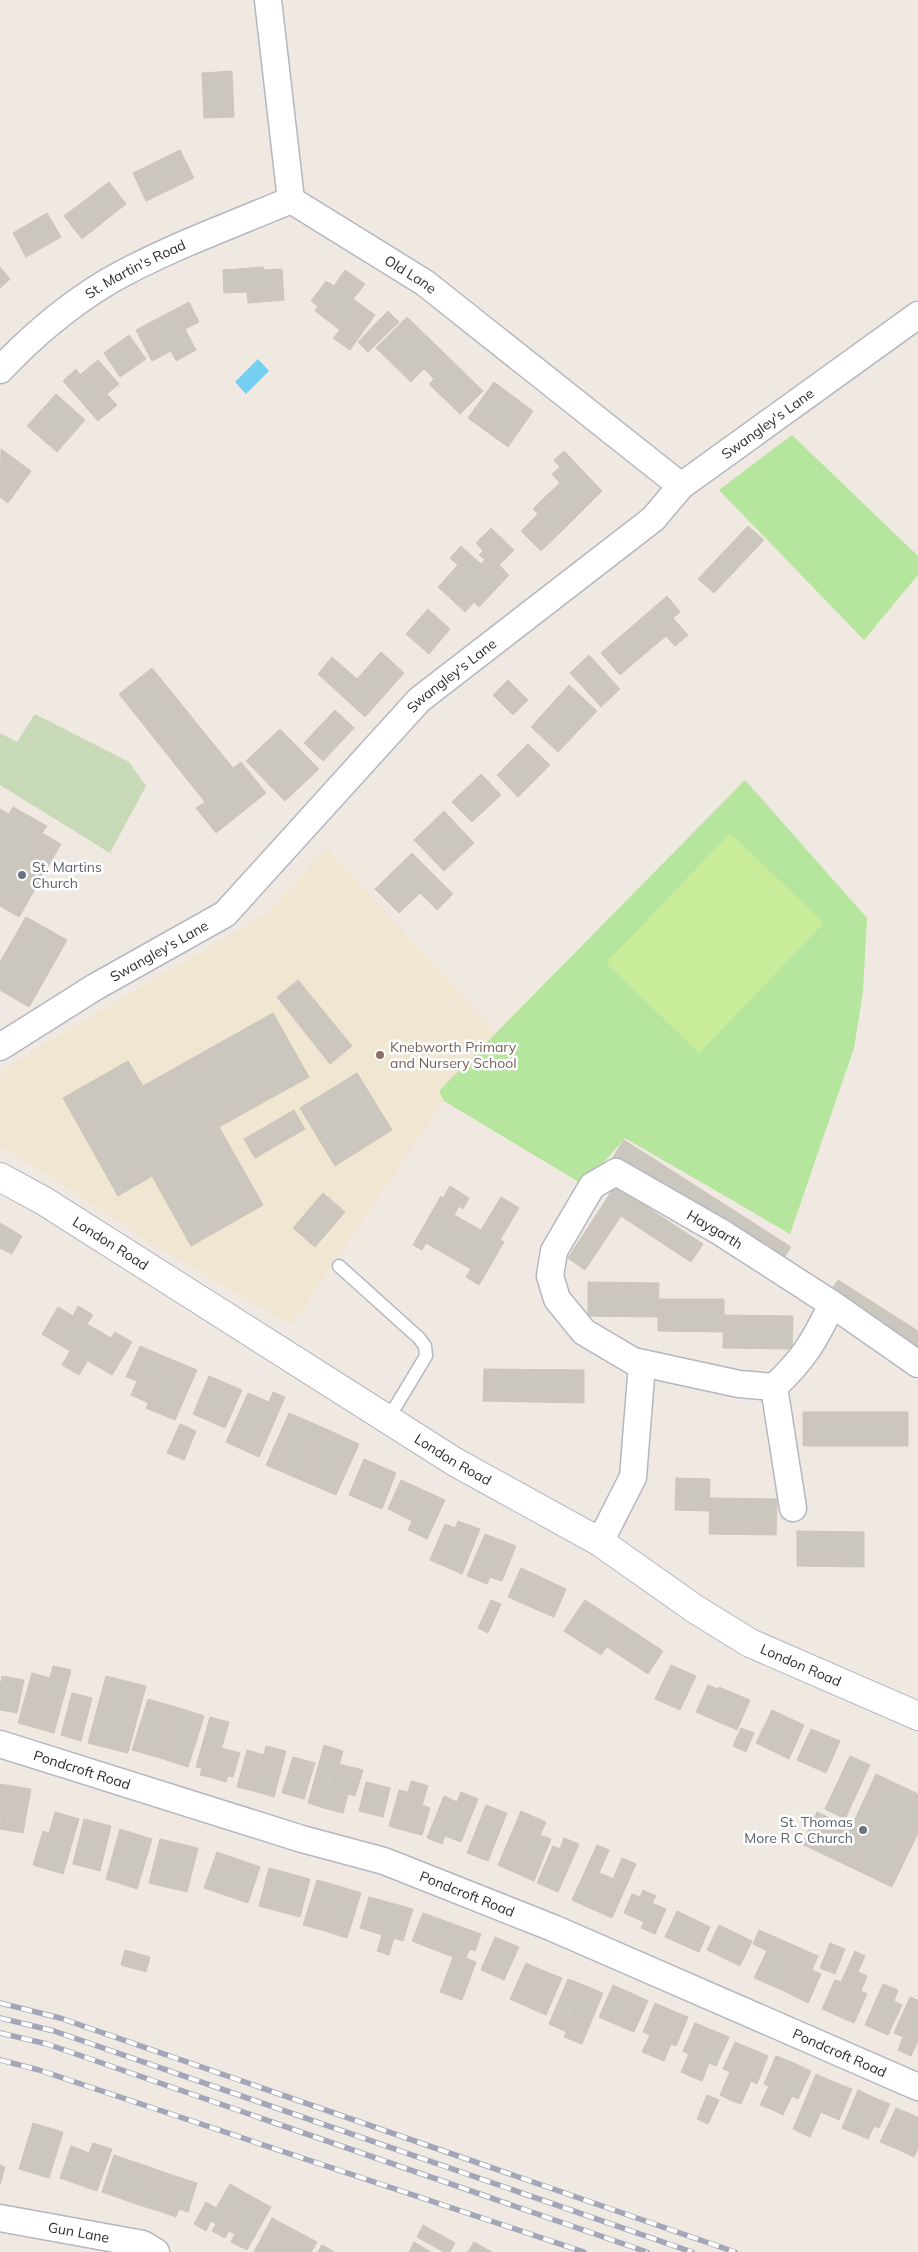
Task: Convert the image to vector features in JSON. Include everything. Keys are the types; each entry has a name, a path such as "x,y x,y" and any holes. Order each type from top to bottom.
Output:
{"main road":[{"name":"London Road","path":"0,1177 44,1201 455,1462 600,1542 695,1609 750,1643 918,1716"}],"street":[{"path":"268,0 291,200"},
{"name":"St. Martin's Road","path":"0,370 27,342 65,312 109,282 173,250 291,200"},
{"name":"Old Lane","path":"291,200 425,283 681,486"},
{"name":"Swangley's Lane","path":"0,1047 95,987 225,914 419,700 653,520 681,486 918,315"},
{"name":"Haygarth","path":"774,1387 739,1384 642,1364 633,1361 584,1332 558,1299 550,1276 554,1251 592,1186 616,1172 722,1233 832,1304"},
{"path":"793,1508 774,1387 795,1368 816,1339 832,1304 918,1364"},
{"path":"600,1542 633,1477 642,1364"},
{"name":"Pondcroft Road","path":"0,1744 302,1838 384,1861 553,1928 918,2087"},
{"name":"Gun Lane","path":"0,2218 143,2244 156,2252"}],"lane":[{"path":"339,1266 419,1338 424,1346 426,1356 388,1419"}],"shaded area":[{"name":"Knebworth Primary and Nursery School","path":"745,780 641,1148 625,1138 584,1185 444,1101 292,1325 157,1247 38,1169 0,1147 0,1078 6,1068 266,914 327,847 496,1033"}],"green space":[{"path":"792,435 918,556 918,575 864,640 719,490"},
{"path":"35,714 129,762 146,786 110,853 0,785 0,733 17,742"},
{"path":"745,780 867,918 863,992 854,1048 790,1234 625,1138 584,1185 444,1101 439,1091"},
{"path":"730,833 824,923 699,1053 606,963"}],"water":[{"path":"258,359 269,371 246,394 235,382"}],"building":[{"path":"232,71 234,117 204,118 202,73"},
{"path":"180,150 194,178 146,201 133,173"},
{"path":"109,182 126,204 82,239 64,216"},
{"path":"47,213 61,237 26,257 13,233"},
{"path":"0,267 10,279 0,288"},
{"path":"263,267 264,270 282,269 284,300 248,303 247,292 224,293 223,270"},
{"path":"345,270 365,284 353,299 375,315 350,350 333,338 340,330 315,311 318,306 311,301 326,281 334,286"},
{"path":"189,302 199,322 185,329 196,350 176,361 171,351 152,361 136,330"},
{"path":"388,311 399,322 368,352 358,342"},
{"path":"407,317 442,351 411,382 376,348"},
{"path":"129,335 146,359 120,377 104,353"},
{"path":"442,351 483,391 460,414 429,384 434,379 424,369"},
{"path":"98,360 119,384 107,394 117,405 98,421 63,381 76,369 80,375"},
{"path":"494,382 533,411 508,447 468,418"},
{"path":"56,394 85,420 57,452 27,426"},
{"path":"1,449 31,471 8,503 0,497"},
{"path":"564,451 602,491 569,524 544,498 560,483 552,474 560,467 554,460"},
{"path":"544,498 569,524 541,551 521,531 538,514 533,509"},
{"path":"748,526 764,540 714,593 698,579"},
{"path":"491,528 514,550 499,565 509,575 479,607 474,602 465,612 438,587 458,565 450,558 461,546 481,564 485,560 479,555 483,551 476,543"},
{"path":"667,596 680,612 673,618 688,635 675,646 666,636 648,651 629,629"},
{"path":"428,609 450,629 429,654 406,634"},
{"path":"629,629 648,651 620,675 601,653"},
{"path":"381,652 404,673 365,717 318,674 332,657 357,679"},
{"path":"589,655 620,689 601,707 570,673"},
{"path":"152,668 233,768 241,762 266,793 216,833 196,808 205,802 119,694"},
{"path":"508,680 528,700 513,715 493,695"},
{"path":"569,685 597,711 558,752 531,727"},
{"path":"335,710 354,728 323,761 304,743"},
{"path":"280,729 319,769 285,801 246,761"},
{"path":"528,744 550,765 518,797 497,775"},
{"path":"481,774 501,795 472,822 452,802"},
{"name":"St. Martins Church","path":"13,807 47,826 42,833 61,844 19,917 0,906 0,809 9,814"},
{"path":"444,811 474,843 444,871 414,840"},
{"path":"412,853 453,894 437,910 420,893 399,913 375,889"},
{"path":"26,917 67,940 29,1007 0,990 0,962"},
{"path":"298,980 352,1046 330,1064 277,997"},
{"path":"273,1013 309,1077 219,1127 263,1205 191,1246 152,1176 118,1196 63,1098 128,1061 143,1086"},
{"path":"357,1073 392,1130 335,1166 300,1108"},
{"path":"294,1110 305,1129 255,1158 244,1139"},
{"path":"624,1140 791,1247 780,1264 613,1157"},
{"path":"450,1186 469,1198 463,1209 459,1206 454,1215 481,1230 501,1197 519,1208 500,1240 504,1242 479,1285 466,1277 471,1269 426,1243 422,1250 413,1245 441,1196 443,1198"},
{"path":"615,1186 703,1244 691,1262 621,1216 585,1270 568,1258"},
{"path":"323,1193 345,1212 315,1247 293,1228"},
{"path":"0,1223 22,1236 12,1254 0,1248"},
{"path":"838,1280 918,1331 918,1355 827,1297"},
{"path":"588,1282 659,1283 658,1317 588,1316"},
{"path":"658,1299 724,1299 724,1332 658,1331"},
{"path":"78,1306 93,1315 87,1324 104,1334 79,1375 62,1365 70,1351 42,1334 58,1307 73,1316"},
{"path":"724,1315 793,1316 792,1349 723,1348"},
{"path":"115,1332 132,1342 112,1375 88,1361 104,1334 111,1338"},
{"path":"140,1346 168,1358 149,1403 131,1395 137,1381 126,1377"},
{"path":"168,1358 197,1370 175,1420 146,1408"},
{"path":"484,1369 584,1370 584,1403 483,1401"},
{"path":"209,1376 242,1390 225,1428 193,1414"},
{"path":"273,1392 285,1397 259,1457 226,1442 248,1393 269,1402"},
{"path":"803,1412 908,1412 908,1446 803,1446"},
{"path":"289,1413 324,1428 301,1480 266,1465"},
{"path":"180,1424 196,1431 184,1460 167,1453"},
{"path":"324,1428 359,1444 336,1495 301,1480"},
{"path":"364,1459 396,1473 382,1509 349,1495"},
{"path":"676,1478 710,1479 709,1511 675,1510"},
{"path":"401,1480 445,1500 427,1539 408,1530 412,1521 388,1509"},
{"path":"710,1498 777,1499 776,1535 709,1534"},
{"path":"458,1521 480,1529 462,1574 430,1560 445,1524 455,1528"},
{"path":"797,1531 864,1532 864,1567 797,1566"},
{"path":"485,1534 516,1546 502,1581 490,1577 487,1584 467,1576"},
{"path":"521,1568 547,1580 535,1609 508,1597"},
{"path":"547,1580 566,1589 554,1617 535,1609"},
{"path":"491,1600 501,1604 488,1633 478,1628"},
{"path":"585,1600 622,1624 601,1655 564,1631"},
{"path":"622,1624 663,1651 648,1674 607,1647"},
{"path":"671,1665 696,1676 680,1710 655,1699"},
{"path":"53,1666 71,1670 54,1733 36,1728"},
{"path":"32,1673 50,1678 36,1728 18,1723"},
{"path":"2,1676 24,1680 17,1713 0,1710"},
{"path":"106,1676 146,1686 128,1753 88,1743"},
{"path":"708,1685 718,1689 719,1687 750,1700 737,1730 696,1712"},
{"path":"72,1693 92,1698 81,1741 61,1735"},
{"path":"148,1699 176,1707 160,1758 132,1750"},
{"path":"176,1707 204,1716 188,1767 160,1758"},
{"path":"772,1710 804,1725 789,1759 756,1743"},
{"path":"210,1717 229,1722 213,1778 200,1775 202,1768 196,1767"},
{"path":"741,1728 754,1733 746,1752 733,1746"},
{"path":"811,1729 840,1741 826,1773 797,1760"},
{"path":"324,1745 343,1751 327,1809 308,1803"},
{"path":"266,1746 286,1751 274,1797 254,1791"},
{"path":"222,1748 240,1753 233,1777 228,1776 226,1782 213,1778"},
{"path":"247,1750 264,1755 254,1791 237,1787"},
{"path":"850,1756 870,1765 845,1819 825,1809"},
{"path":"293,1757 315,1763 304,1799 282,1793"},
{"path":"339,1764 363,1770 355,1796 348,1794 343,1813 327,1809"},
{"name":"St. Thomas More R C Church","path":"876,1774 918,1794 918,1833 892,1887 802,1844 817,1812 851,1828"},
{"path":"411,1781 419,1783 406,1831 389,1826 399,1790 408,1792"},
{"path":"366,1782 390,1788 383,1817 359,1811"},
{"path":"419,1783 428,1786 422,1805 430,1808 422,1835 406,1831"},
{"path":"0,1784 6,1785 0,1821"},
{"path":"6,1785 31,1789 23,1833 0,1829"},
{"path":"461,1792 478,1799 461,1842 445,1836 442,1844 427,1838 444,1796 457,1802"},
{"path":"486,1805 507,1813 488,1861 467,1853"},
{"path":"521,1811 539,1819 516,1873 498,1865"},
{"path":"55,1812 79,1819 63,1874 33,1865 43,1831 49,1833"},
{"path":"84,1819 111,1826 100,1871 73,1864"},
{"path":"539,1819 546,1822 540,1835 551,1839 534,1881 516,1873"},
{"path":"120,1829 152,1839 137,1889 106,1879"},
{"path":"564,1838 579,1844 558,1892 537,1883 553,1846 560,1849"},
{"path":"160,1839 198,1848 187,1892 149,1883"},
{"path":"597,1845 609,1850 599,1873 607,1876 592,1909 572,1900"},
{"path":"217,1852 260,1867 248,1903 204,1888"},
{"path":"622,1858 636,1864 612,1918 592,1909 607,1876 613,1879"},
{"path":"269,1868 310,1879 300,1917 259,1906"},
{"path":"317,1880 339,1886 325,1931 303,1925"},
{"path":"339,1886 361,1893 347,1938 325,1931"},
{"path":"643,1890 656,1896 652,1903 666,1909 655,1934 641,1928 644,1922 624,1913 632,1894 640,1897"},
{"path":"369,1897 413,1909 403,1941 394,1938 389,1955 377,1951 382,1935 360,1928"},
{"path":"677,1911 710,1927 699,1952 665,1937"},
{"path":"423,1913 481,1934 475,1951 470,1949 466,1958 476,1962 462,2000 440,1992 453,1957 412,1941"},
{"path":"719,1925 752,1941 740,1966 707,1950"},
{"path":"759,1930 800,1948 782,1990 754,1978 767,1951 753,1944"},
{"path":"495,1937 519,1947 504,1980 481,1970"},
{"path":"830,1943 845,1949 835,1974 820,1968"},
{"path":"800,1948 818,1956 812,1970 821,1974 808,2003 782,1990"},
{"path":"125,1950 150,1957 146,1972 121,1965"},
{"path":"855,1951 865,1956 838,2016 822,2009 835,1980 841,1982"},
{"path":"526,1963 544,1971 528,2007 510,1999"},
{"path":"544,1971 562,1978 546,2015 528,2007"},
{"path":"858,1972 867,1976 861,1991 867,1994 854,2023 838,2016"},
{"path":"568,1979 586,1986 567,2032 549,2024"},
{"path":"883,1984 898,1990 894,2001 902,2005 888,2035 865,2025"},
{"path":"613,1985 631,1993 617,2025 599,2017"},
{"path":"586,1986 603,1993 582,2044 564,2037"},
{"path":"631,1993 648,2001 634,2032 617,2025"},
{"path":"910,1997 918,2000 918,2041 911,2056 898,2050 903,2037 894,2033"},
{"path":"655,2003 671,2010 652,2056 642,2052 650,2035 643,2032"},
{"path":"671,2010 688,2017 676,2046 671,2044 664,2061 652,2056"},
{"path":"695,2023 712,2030 692,2077 681,2072 689,2054 683,2051"},
{"path":"712,2030 729,2037 716,2066 709,2063 702,2081 692,2077"},
{"path":"735,2042 752,2049 730,2100 720,2095 730,2072 723,2069"},
{"path":"752,2049 768,2056 757,2084 751,2081 741,2104 730,2100"},
{"path":"776,2056 794,2063 773,2110 760,2105 769,2086 764,2084"},
{"path":"794,2063 811,2071 798,2099 792,2096 783,2115 773,2110"},
{"path":"816,2074 834,2082 810,2137 793,2129"},
{"path":"834,2082 852,2089 839,2120 821,2112"},
{"path":"858,2090 875,2098 859,2135 842,2128"},
{"path":"707,2095 719,2100 708,2124 697,2119"},
{"path":"875,2098 890,2104 879,2128 874,2126 868,2139 859,2135"},
{"path":"896,2108 913,2115 897,2149 880,2142"},
{"path":"913,2115 918,2117 918,2148 914,2157 897,2149"},
{"path":"33,2123 63,2132 49,2178 19,2169"},
{"path":"93,2143 112,2149 97,2191 60,2178 71,2146 89,2153"},
{"path":"114,2155 152,2168 139,2205 102,2192"},
{"path":"0,2165 5,2167 0,2185"},
{"path":"152,2168 172,2175 159,2211 139,2205"},
{"path":"172,2175 197,2183 188,2212 179,2209 176,2217 159,2211"},
{"path":"230,2184 249,2195 225,2238 212,2231 216,2224 211,2221 206,2231 194,2224 206,2202 216,2208"},
{"path":"249,2195 271,2207 247,2250 231,2242 235,2234 229,2231"},
{"path":"272,2218 287,2226 273,2252 254,2252"},
{"path":"423,2225 455,2243 450,2252 444,2252 417,2237"},
{"path":"287,2226 302,2234 292,2252 273,2252"},
{"path":"302,2234 317,2242 311,2252 292,2252"},
{"path":"414,2242 431,2252 409,2252"},
{"path":"474,2242 492,2252 468,2252"},
{"path":"322,2245 333,2251 333,2252 318,2252"}],"railway":[{"path":"0,2003 60,2018 735,2252"},
{"path":"0,2018 54,2031 692,2252"},
{"path":"0,2033 47,2044 647,2252"},
{"path":"0,2060 39,2070 584,2252"}],"place":[{"name":"St. Martins Church","path":"22,875"},
{"name":"Knebworth Primary and Nursery School","path":"380,1055"},
{"name":"St. Thomas More R C Church","path":"863,1830"}]}
